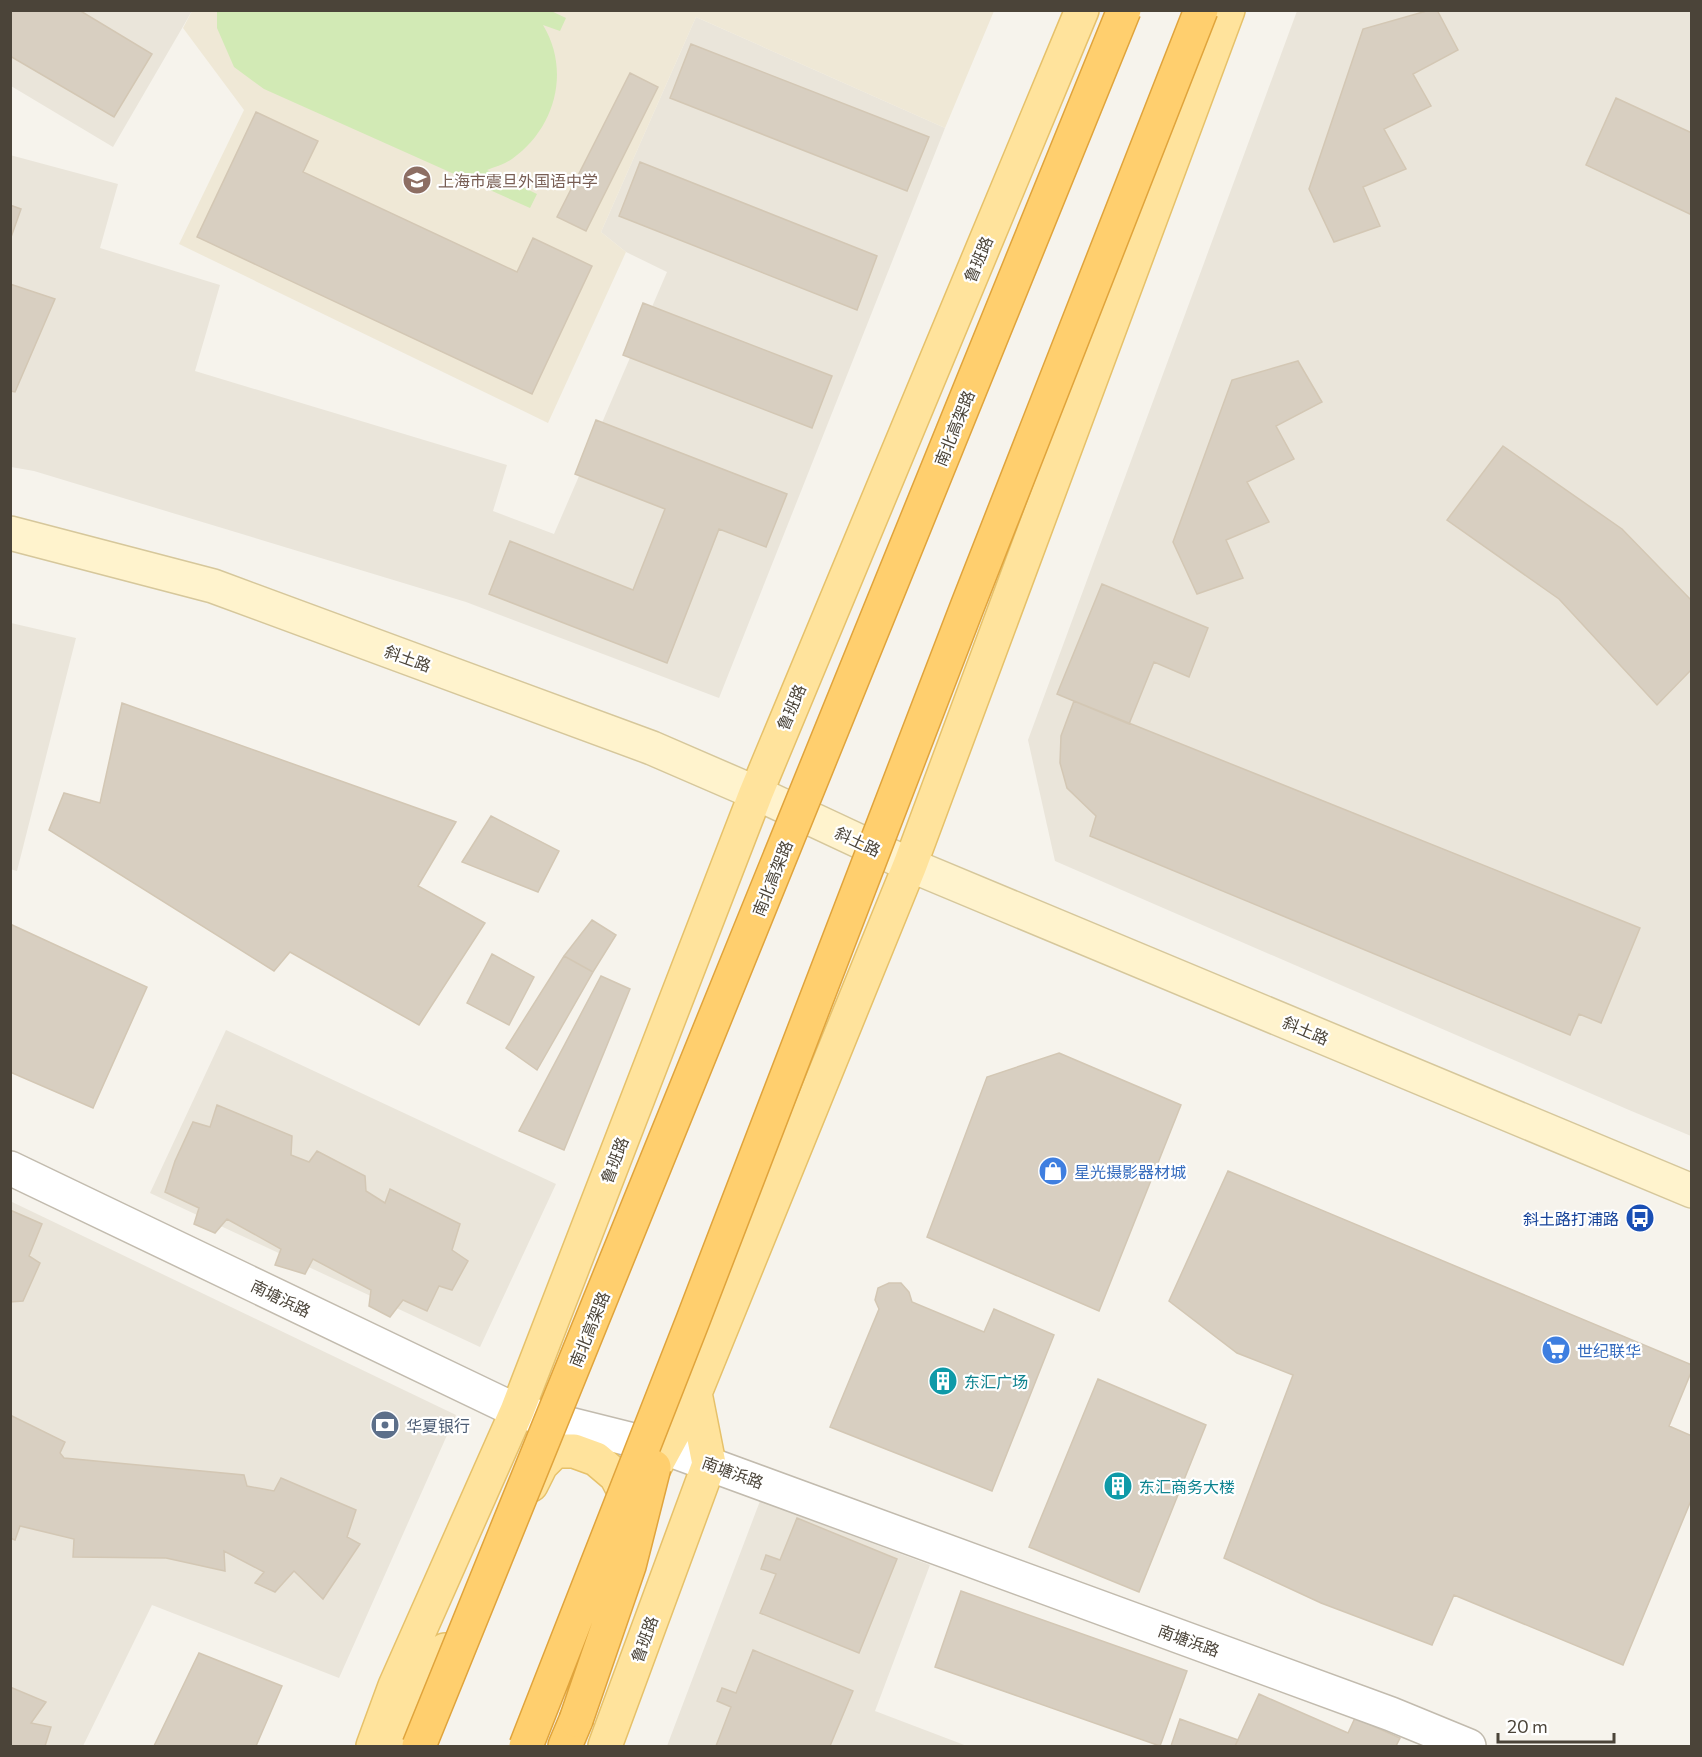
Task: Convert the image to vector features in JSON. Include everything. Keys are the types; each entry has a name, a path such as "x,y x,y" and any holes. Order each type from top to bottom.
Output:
{"highway":[{"name":"南北高架路","path":"420,1746 1124,10"},
{"path":"526,1746 1201,10"},
{"path":"566,1746 629,1566 693,1320"}],"main road":[{"name":"鲁班路","path":"373,1746 395,1686 517,1411 756,793 1082,10"},
{"path":"537,1746 626,1520 696,1393 910,865 1228,10"},
{"name":"斜土路","path":"10,533 213,586 652,748 756,793 910,865 1692,1191"},
{"path":"696,1393 709,1464"},
{"path":"481,1580 532,1442 517,1411"},
{"path":"395,1746 541,1465 555,1450 574,1451 596,1459 616,1476 627,1497 626,1520"},
{"name":"鲁班路","path":"605,1746 709,1464"},
{"name":"鲁班路","path":"362,1746 395,1686"}],"street":[{"name":"南塘浜路","path":"10,1168 517,1411 665,1448 1391,1714 1469,1746"}],"shaded area":[{"path":"11,11 192,11 113,147 11,86"},
{"name":"上海市震旦外国语中学","path":"192,11 994,11 945,128 696,17 601,232 626,252 548,423 179,244 244,110 183,28"},
{"path":"1297,11 1691,11 1691,1136 1055,861 1028,740"},
{"path":"696,17 945,128 719,698 466,602 34,471 11,467 10,155 118,184 100,248 220,285 195,371 507,465 493,511 554,534 667,272 626,252 601,232"},
{"path":"11,623 76,638 17,871 10,869"},
{"path":"226,1030 556,1184 480,1347 150,1193"},
{"path":"10,1201 456,1415 339,1678 152,1605 83,1746 11,1746"},
{"path":"760,1501 930,1565 875,1711 967,1746 667,1746"}],"green space":[{"path":"217,10 549,10 566,18 560,31 543,25 556,61 557,80 548,116 527,147 509,161 487,170 537,194 530,208 264,89 234,67 217,28"}],"building":[{"path":"10,10 79,10 152,54 114,117 10,56"},
{"path":"1437,10 1458,50 1413,74 1431,106 1384,129 1406,169 1363,187 1380,226 1334,242 1309,189 1363,29"},
{"path":"691,44 929,137 907,191 670,98"},
{"path":"630,73 658,87 586,231 557,217"},
{"path":"1616,98 1692,133 1692,215 1586,165"},
{"path":"256,112 318,141 303,172 517,272 533,238 592,266 532,394 197,237"},
{"path":"640,162 877,256 857,310 619,216"},
{"path":"10,205 21,209 10,240"},
{"path":"10,284 55,299 15,392 10,391"},
{"path":"643,303 832,376 812,428 623,355"},
{"path":"1298,361 1322,402 1276,426 1294,459 1247,482 1269,522 1226,540 1243,578 1197,594 1173,542 1232,380"},
{"path":"596,420 787,494 766,547 719,529 667,663 489,594 510,541 633,590 665,509 575,474"},
{"path":"1503,446 1622,529 1692,601 1692,669 1657,705 1559,599 1447,520"},
{"path":"1102,584 1208,628 1189,677 1154,662 1129,724 1057,694"},
{"path":"1074,701 1640,928 1601,1023 1579,1014 1570,1035 1090,836 1096,816 1067,788 1060,763 1061,736"},
{"path":"122,703 456,822 418,886 485,923 419,1025 290,952 274,971 49,830 64,793 100,803"},
{"path":"491,816 559,851 538,892 462,862"},
{"path":"592,920 616,935 593,972 564,956"},
{"path":"10,924 147,987 93,1108 10,1072"},
{"path":"492,954 534,977 509,1025 467,1003"},
{"path":"564,956 593,972 537,1070 506,1048"},
{"path":"601,976 630,989 564,1150 519,1131"},
{"name":"星光摄影器材城","path":"1059,1053 1181,1105 1099,1311 927,1237 987,1077"},
{"path":"217,1105 292,1136 291,1155 309,1162 317,1151 365,1176 366,1191 385,1203 390,1189 460,1224 452,1250 468,1261 452,1290 439,1286 427,1311 403,1300 390,1317 369,1306 371,1290 313,1259 305,1274 275,1265 281,1249 227,1219 215,1233 194,1224 199,1208 165,1192 175,1161 193,1122 210,1127"},
{"path":"1228,1171 1692,1365 1669,1426 1692,1436 1692,1498 1623,1665 1454,1595 1432,1645 1321,1603 1224,1558 1293,1375 1237,1353 1169,1301"},
{"path":"10,1210 42,1224 29,1256 40,1263 23,1301 10,1302"},
{"name":"东汇广场","path":"889,1283 901,1283 909,1292 912,1302 984,1332 994,1309 1054,1335 992,1491 830,1427 879,1309 875,1300 878,1288"},
{"name":"东汇商务大楼","path":"1098,1379 1206,1425 1139,1592 1029,1547"},
{"path":"10,1415 65,1442 60,1453 64,1458 244,1475 247,1486 274,1491 281,1478 356,1510 347,1537 360,1544 323,1599 294,1571 275,1592 255,1583 264,1572 224,1551 225,1571 166,1558 73,1557 74,1539 20,1526 15,1540 10,1538"},
{"path":"797,1518 897,1559 859,1653 760,1613 776,1574 761,1569 766,1555 780,1560"},
{"path":"961,1591 1187,1671 1160,1746 935,1667"},
{"path":"753,1650 853,1691 830,1746 716,1746 731,1707 717,1701 722,1688 736,1693"},
{"path":"199,1653 282,1686 256,1746 154,1746"},
{"path":"10,1687 46,1702 31,1723 51,1727 45,1746 10,1746"},
{"path":"1259,1694 1348,1733 1355,1718 1400,1738 1396,1746 1235,1746"},
{"path":"1180,1719 1238,1740 1235,1746 1171,1746"}],"place":[{"name":"上海市震旦外国语中学","path":"417,180"},
{"name":"星光摄影器材城","path":"1053,1171"},
{"name":"斜土路打浦路","path":"1640,1218"},
{"name":"世纪联华","path":"1556,1350"},
{"name":"东汇广场","path":"943,1381"},
{"name":"华夏银行","path":"385,1425"},
{"name":"东汇商务大楼","path":"1118,1486"}]}
